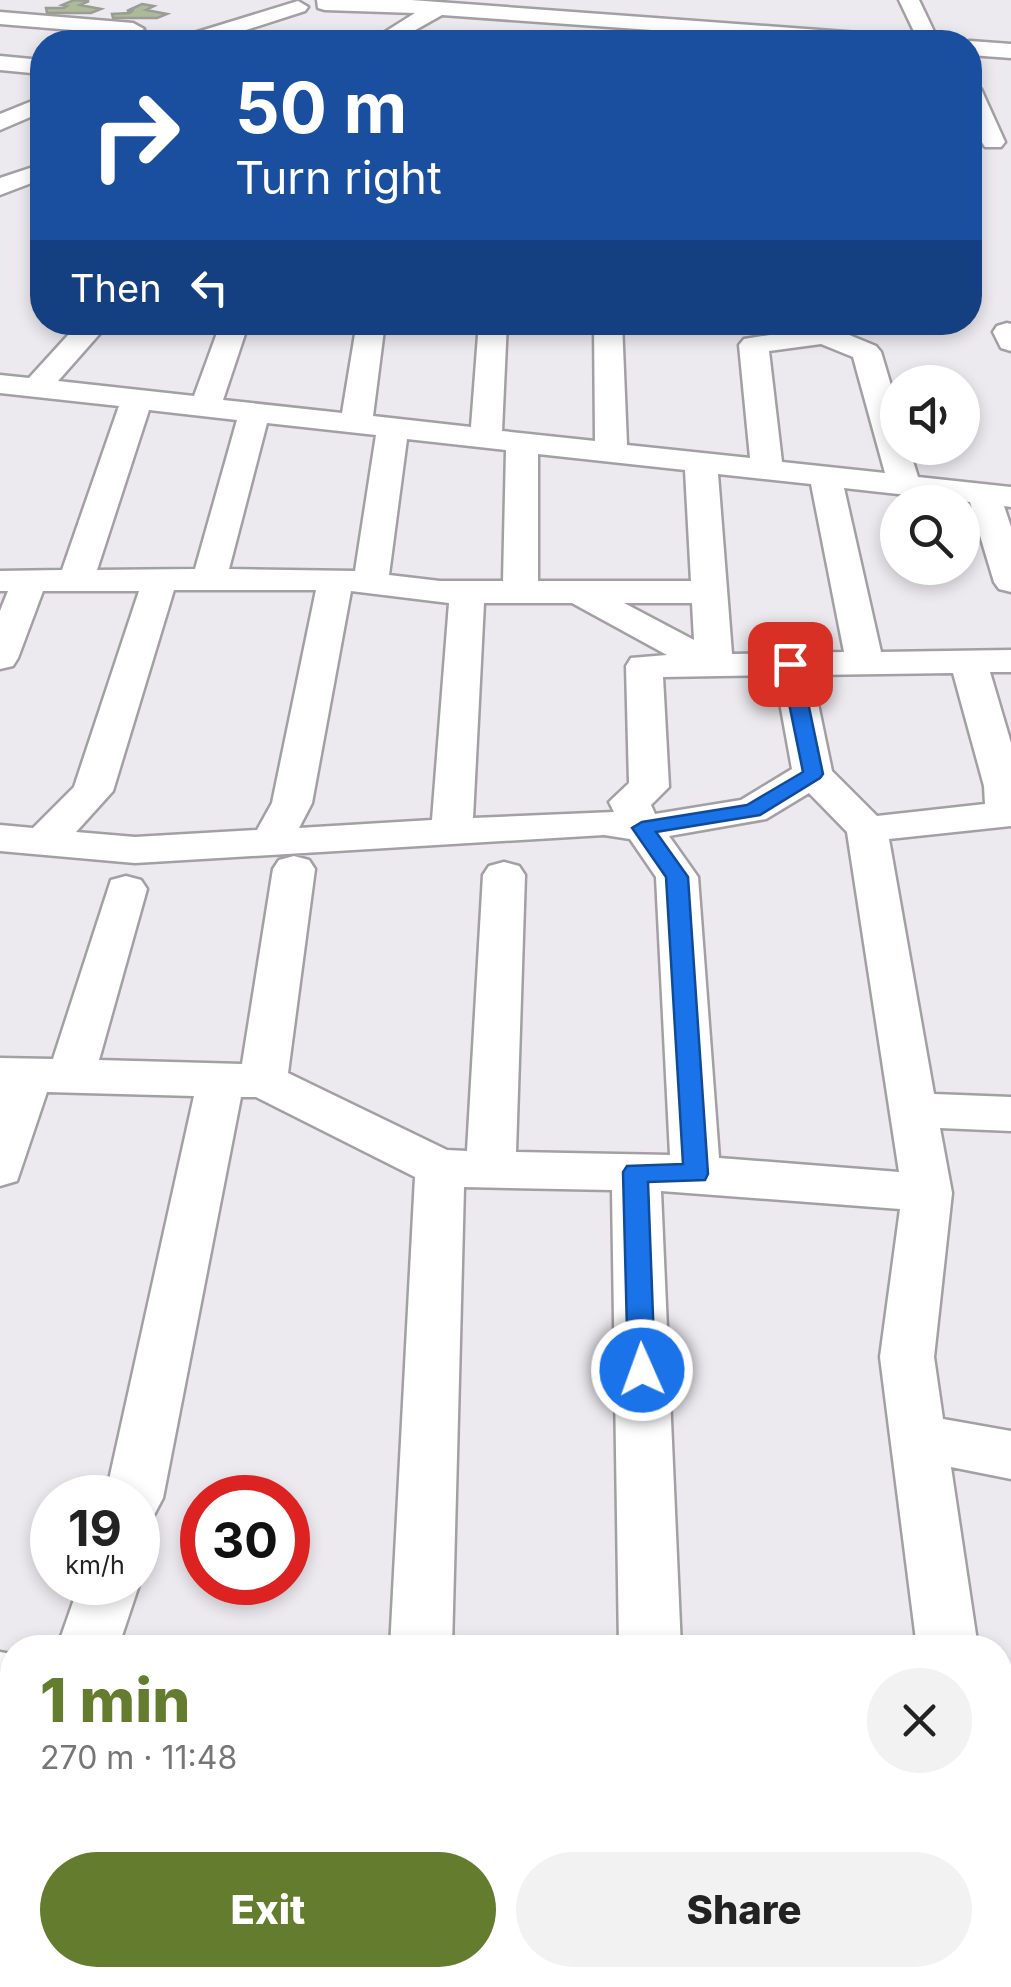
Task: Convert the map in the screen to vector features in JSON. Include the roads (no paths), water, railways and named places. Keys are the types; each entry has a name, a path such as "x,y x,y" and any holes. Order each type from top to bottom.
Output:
{"street":[{"path":"209,30 250,12 263,0 298,7"},
{"path":"395,0 472,19 538,8 559,17 635,30"},
{"path":"661,30 675,0"},
{"path":"908,0 923,30"},
{"path":"226,30 298,7 330,2 439,8"},
{"path":"400,30 439,8"},
{"path":"558,30 559,17"},
{"path":"0,18 133,29"},
{"path":"31,30 42,22"},
{"path":"0,53 30,31"},
{"path":"982,49 1011,51"},
{"path":"0,63 30,66"},
{"path":"0,123 30,109"},
{"path":"0,187 30,176"},
{"path":"36,388 84,335"},
{"path":"206,407 230,335"},
{"path":"356,424 369,335"},
{"path":"486,438 492,335"},
{"path":"608,335 612,452"},
{"path":"767,470 754,344 796,335"},
{"path":"0,384 904,485 866,352 839,335"},
{"path":"76,581 137,399"},
{"path":"208,580 256,412"},
{"path":"140,1475 242,1080 292,803 394,428"},
{"path":"520,592 522,442"},
{"path":"701,462 714,665"},
{"path":"826,476 866,663"},
{"path":"998,495 1011,582"},
{"path":"45,840 93,791 160,580"},
{"path":"0,658 14,581 354,581 467,592 708,592"},
{"path":"452,831 467,592"},
{"path":"579,592 714,665"},
{"path":"696,1174 677,877 642,828 629,802 649,788 644,666 1011,661"},
{"path":"867,828 1009,813 968,662"},
{"path":"790,664 813,774 867,828 927,1194 907,1357 946,1635"},
{"path":"0,838 135,850 282,856 452,831 604,822 642,828 752,810 813,774"},
{"path":"422,1635 466,1168 504,876"},
{"path":"0,1168 33,1075 126,889"},
{"path":"33,1075 242,1080 466,1168 696,1174 927,1194"},
{"path":"913,1110 1011,1114"},
{"path":"636,1172 650,1635"},
{"path":"919,1438 1011,1454"},
{"path":"92,1635 102,1605"}]}
